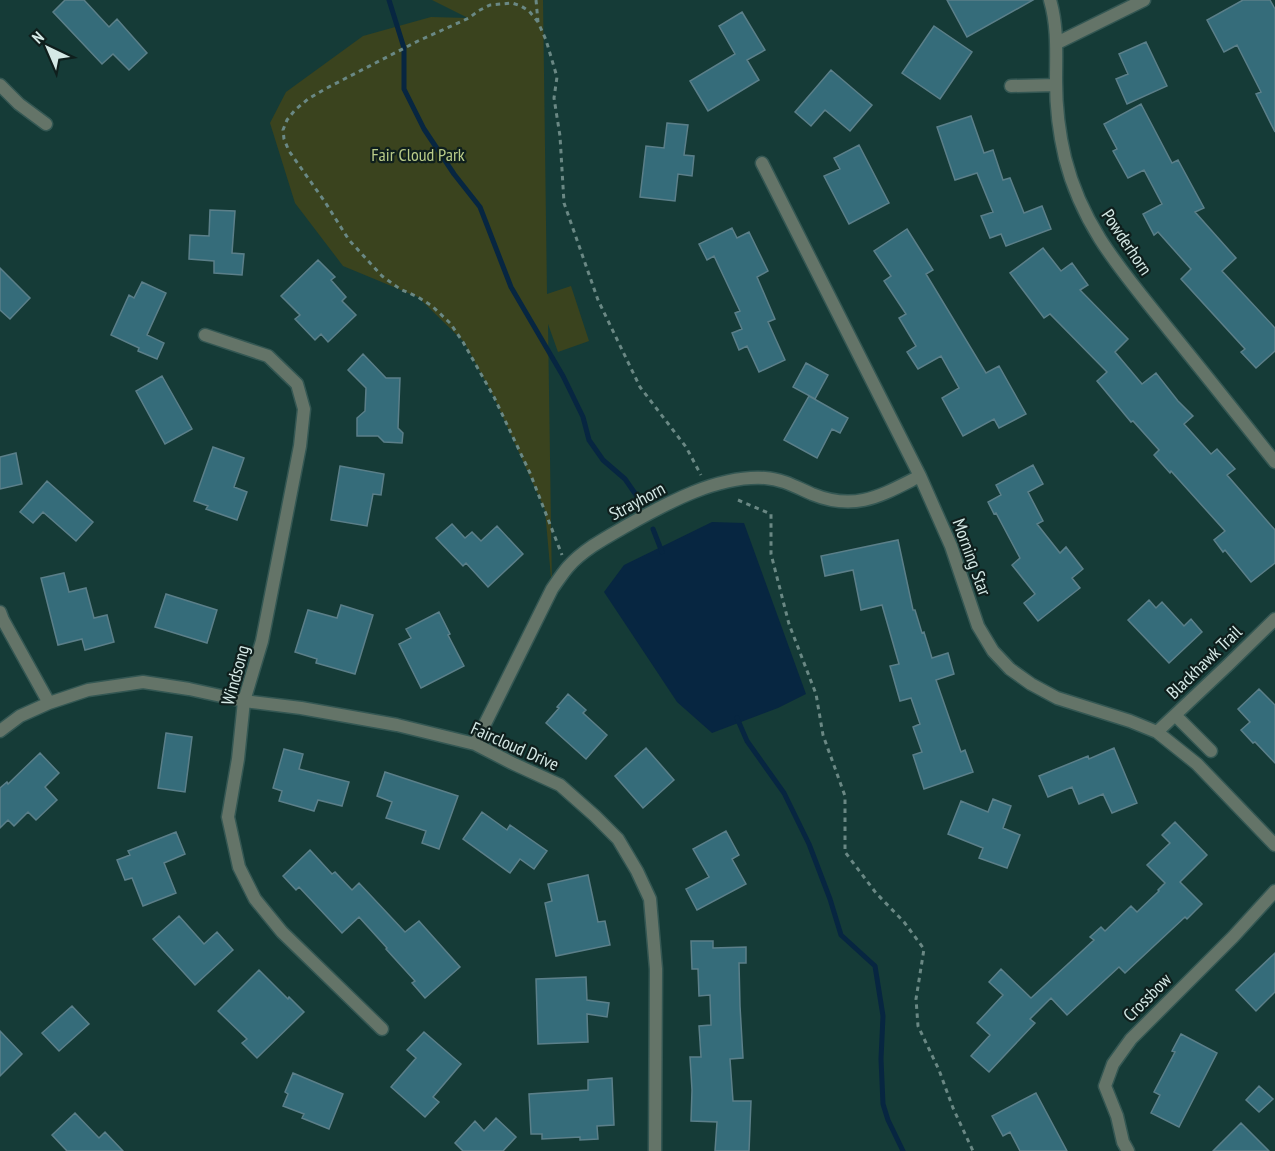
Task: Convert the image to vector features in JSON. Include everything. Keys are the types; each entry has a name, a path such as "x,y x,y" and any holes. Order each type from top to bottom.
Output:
{"street":[{"name":"Powderhorn","path":"1050,0 1054,13 1057,43 1056,85 1060,133 1071,179 1090,224 1117,264 1275,462"},
{"path":"1057,43 1144,0"},
{"path":"0,85 19,105 46,124"},
{"path":"1011,86 1056,85"},
{"name":"Morning Star","path":"762,163 920,476 951,546 978,626 993,651 1010,669 1031,684 1058,698 1157,732 1197,764 1275,846"},
{"name":"Windsong","path":"205,335 268,356 297,384 304,409 300,446 262,641 244,701 238,759 228,818 239,867 255,899 282,932 382,1029"},
{"name":"Strayhorn","path":"475,744 552,589 567,568 596,543 672,502 708,487 735,480 765,478 781,480 814,495 844,502 880,496 920,476"},
{"path":"0,612 49,702"},
{"name":"Blackhawk Trail","path":"1157,732 1275,619"},
{"name":"Faircloud Drive","path":"0,730 49,702 88,690 143,682 244,701 301,708 397,725 475,744 560,785 618,839 650,899 656,969 655,1151"},
{"path":"1175,715 1211,751"},
{"name":"Crossbow","path":"1128,1151 1123,1142 1118,1116 1105,1086 1113,1064 1131,1039 1233,937 1275,891"}],"path":[{"path":"536,0 537,22"},
{"path":"567,568 526,464 494,397 464,342 450,323 432,306 400,290 382,276 355,247 289,151 283,130 287,120 308,99 325,89 404,48 469,18 490,5 512,3 529,11 546,40 557,77 554,98 560,136 564,203 598,300 640,387 686,447 708,487"},
{"path":"738,500 771,514 771,555 789,624 816,694 823,735 844,796 845,852 876,893 904,922 924,949 916,999 918,1026 973,1151"}],"green space":[{"name":"Fair Cloud Park","path":"432,0 543,0 547,294 571,286 589,341 558,352 548,324 552,589 545,510 494,397 464,342 418,297 343,266 295,203 270,123 286,92 363,36 431,17 468,18"}],"water":[{"path":"712,522 744,523 806,694 778,708 712,733 677,702 604,592 624,565"}],"building":[{"path":"65,0 84,0 109,27 117,19 147,53 129,70 113,54 102,64 53,12"},
{"path":"947,0 1033,0 967,37"},
{"path":"1243,0 1270,0 1275,9 1275,132 1256,94 1261,92 1237,45 1224,52 1207,20"},
{"path":"742,12 765,50 747,60 759,80 708,111 690,81 735,54 719,26"},
{"path":"934,26 972,52 940,99 902,73"},
{"path":"1146,42 1167,86 1127,104 1116,79 1128,74 1119,54"},
{"path":"831,70 872,105 850,131 825,110 811,126 795,112"},
{"path":"1141,104 1172,163 1178,160 1204,208 1195,212 1236,258 1222,271 1275,328 1275,351 1256,368 1241,352 1245,349 1181,279 1191,269 1158,232 1154,235 1143,214 1162,204 1144,170 1128,178 1113,151 1117,149 1104,124"},
{"path":"971,116 984,153 993,150 1003,180 1010,178 1024,213 1042,206 1051,229 1006,246 1001,234 990,238 981,216 993,212 977,173 955,180 937,127"},
{"path":"667,123 688,125 684,155 694,156 692,176 678,174 675,201 640,197 646,146 664,148"},
{"path":"859,145 889,203 849,224 824,176 840,169 834,158"},
{"path":"210,210 235,211 232,253 244,254 242,275 214,273 214,261 189,259 190,235 209,236"},
{"path":"732,228 737,238 749,232 768,271 757,277 775,319 768,322 785,360 759,372 747,346 739,350 732,333 742,329 735,313 740,311 714,256 707,260 699,244"},
{"path":"907,229 933,270 926,274 986,373 999,366 1026,414 999,428 994,419 963,436 942,398 959,388 941,356 918,369 907,352 916,346 899,318 906,314 884,281 891,276 874,251"},
{"path":"1043,248 1061,271 1072,263 1088,285 1080,290 1128,339 1115,352 1142,384 1156,373 1193,416 1184,424 1211,454 1217,449 1235,469 1227,475 1275,530 1275,563 1251,582 1214,540 1225,531 1154,455 1159,450 1133,421 1131,422 1097,381 1107,372 1050,314 1044,318 1010,273"},
{"path":"318,260 335,277 331,280 346,297 342,301 356,315 328,342 321,334 315,340 295,319 300,315 281,296"},
{"path":"0,268 30,298 10,319 0,310"},
{"path":"142,282 166,293 147,335 164,343 157,359 111,335 129,295 134,298"},
{"path":"363,354 386,378 400,378 398,428 403,433 402,443 384,442 378,436 357,436 357,418 365,411 366,388 348,370"},
{"path":"806,363 828,375 815,399 793,387"},
{"path":"162,376 192,429 165,444 136,391"},
{"path":"809,396 848,418 840,433 832,429 817,458 784,440"},
{"path":"213,447 244,458 234,487 247,492 237,520 206,509 208,506 194,501"},
{"path":"16,453 22,484 0,489 0,457"},
{"path":"1033,465 1043,484 1028,492 1043,521 1037,524 1060,553 1066,547 1083,569 1072,578 1080,588 1038,621 1024,603 1035,594 1012,565 1020,558 988,502 1001,495 996,485"},
{"path":"340,466 384,474 381,495 373,494 367,526 331,520"},
{"path":"47,481 93,522 76,541 43,512 33,523 20,512"},
{"path":"452,524 465,538 472,532 481,541 497,526 523,554 488,587 466,563 463,566 436,538"},
{"path":"898,540 913,610 915,610 922,633 924,632 932,658 948,653 954,674 936,680 961,752 965,750 973,772 924,789 913,755 922,752 913,727 920,724 911,698 900,701 890,666 899,664 882,605 861,610 853,570 825,576 821,556"},
{"path":"64,573 69,592 86,588 94,618 107,615 114,642 85,650 82,639 58,645 41,578"},
{"path":"166,594 217,610 207,643 155,627"},
{"path":"1149,600 1156,608 1162,602 1184,626 1191,619 1202,632 1169,663 1128,620"},
{"path":"341,605 373,615 355,674 316,663 317,659 295,652 308,610 337,618"},
{"path":"439,612 464,666 421,688 399,644 411,638 406,629"},
{"path":"1259,689 1275,705 1275,763 1241,730 1250,722 1238,709"},
{"path":"568,694 586,710 583,713 607,735 586,759 546,723"},
{"path":"166,733 192,737 185,792 158,788"},
{"path":"646,748 674,780 643,808 615,776"},
{"path":"1114,748 1137,803 1112,813 1103,794 1079,804 1072,787 1048,797 1039,776"},
{"path":"284,749 303,754 299,769 349,782 342,806 318,800 314,811 279,801 282,791 273,788"},
{"path":"40,753 59,773 45,787 57,800 36,820 28,812 14,826 8,820 0,828 0,788 7,782 8,784"},
{"path":"385,772 458,796 439,849 422,843 426,831 386,818 392,802 377,796"},
{"path":"993,799 1011,806 1003,828 1020,835 1007,868 979,858 983,848 948,834 961,801 988,812"},
{"path":"482,812 507,830 510,825 547,851 534,869 520,859 510,873 463,839"},
{"path":"1175,822 1207,855 1180,882 1202,904 1125,973 1119,967 1067,1015 1051,998 1030,1019 1035,1023 989,1072 971,1056 990,1035 977,1023 1003,995 989,982 1001,969 1031,998 1094,940 1090,937 1101,927 1105,931 1131,906 1137,912 1165,883 1147,865 1170,843 1162,835"},
{"path":"726,831 739,855 732,859 746,884 697,910 686,889 709,877 693,849"},
{"path":"176,832 185,854 164,863 176,893 143,906 132,878 125,880 117,860 130,855 128,851"},
{"path":"310,850 332,874 335,872 352,890 359,883 405,932 419,921 460,967 425,998 412,983 415,981 359,917 342,933 299,887 296,890 283,876"},
{"path":"588,875 598,922 605,921 610,945 556,956 545,903 552,901 548,884"},
{"path":"179,916 204,944 217,932 233,950 195,985 153,939"},
{"path":"691,941 713,941 713,948 746,947 746,963 739,963 743,1058 730,1059 733,1101 751,1101 749,1151 715,1151 717,1122 691,1121 690,1057 701,1057 699,1026 711,1025 710,995 699,996 698,969 692,969"},
{"path":"1275,953 1275,992 1256,1011 1236,990"},
{"path":"259,970 304,1012 257,1058 242,1043 247,1039 218,1011"},
{"path":"586,977 587,1000 609,1003 607,1017 587,1014 588,1042 538,1044 536,979"},
{"path":"72,1006 89,1024 59,1051 42,1033"},
{"path":"0,1031 22,1054 0,1076"},
{"path":"424,1032 461,1064 433,1097 439,1102 425,1117 391,1087 416,1058 407,1050"},
{"path":"1181,1034 1217,1053 1179,1127 1151,1113 1160,1095 1154,1092 1175,1052 1172,1051"},
{"path":"293,1073 343,1094 329,1129 302,1118 304,1114 283,1106 288,1094 285,1092"},
{"path":"612,1078 614,1125 597,1126 598,1139 580,1140 580,1137 542,1139 542,1134 531,1134 529,1094 588,1090 588,1080"},
{"path":"1259,1086 1273,1099 1259,1112 1246,1100"},
{"path":"1036,1093 1067,1151 1020,1151 1010,1132 1003,1136 992,1116"},
{"path":"75,1113 99,1138 105,1132 123,1151 67,1151 52,1135"},
{"path":"496,1118 516,1137 503,1151 463,1151 455,1143 475,1121 484,1131"},
{"path":"1241,1123 1269,1151 1213,1151"}],"waterway":[{"path":"389,0 404,48 404,89 424,129 454,174 480,207 511,287 563,376 583,417 589,440 603,460 625,479 641,502"},
{"path":"653,529 662,552"},
{"path":"737,718 747,741 784,793 809,844 841,935 875,966 883,1016 881,1059 883,1104 903,1151"}]}
